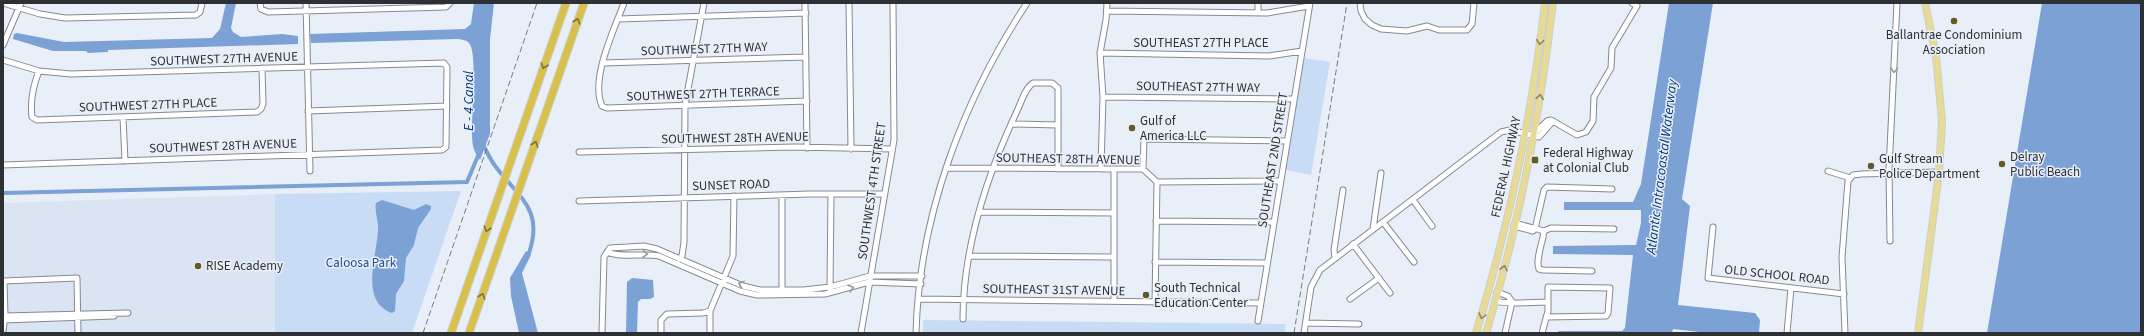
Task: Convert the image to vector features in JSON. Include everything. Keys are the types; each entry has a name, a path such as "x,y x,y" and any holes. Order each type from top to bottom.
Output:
{"highway":[{"path":"451,333 566,3"},
{"path":"469,333 584,3"}],"main road":[{"name":"FEDERAL HIGHWAY","path":"1476,333 1505,229 1525,134 1545,3"},
{"name":"FEDERAL HIGHWAY","path":"1486,333 1510,245 1533,135 1553,3"},
{"path":"1918,333 1939,172 1942,120 1936,56 1925,3"},
{"path":"1509,210 1510,221 1514,224"},
{"path":"1505,229 1509,236 1510,245"}],"street":[{"path":"3,3 20,6 52,17 77,19 196,15 200,12 202,3"},
{"path":"260,3 261,9 268,12 356,10 449,4"},
{"path":"306,3 306,67 310,171"},
{"path":"356,10 357,3"},
{"path":"603,63 624,3"},
{"path":"678,260 684,242 685,105 704,3"},
{"path":"805,3 807,148"},
{"path":"849,3 851,149"},
{"name":"SOUTHWEST 4TH STREET","path":"861,333 894,130 893,3"},
{"path":"916,333 922,276 932,219 946,168 977,90 1002,42 1027,3"},
{"path":"1101,169 1103,97 1100,53 1107,3"},
{"path":"1258,3 1258,13"},
{"path":"1360,3 1364,16 1375,27 1384,30 1407,31 1427,26 1440,30 1467,30 1472,24 1474,3"},
{"path":"1304,333 1314,277 1353,244 1501,132 1510,130 1538,137 1542,135 1553,121 1577,135 1582,135 1593,121 1594,97 1611,68 1612,48 1637,6 1632,3"},
{"path":"1890,240 1889,173 1897,3"},
{"path":"1107,11 1258,13 1310,4"},
{"name":"SOUTHEAST 2ND STREET","path":"1258,321 1273,222 1310,4"},
{"path":"3,44 20,6"},
{"path":"618,19 806,13"},
{"name":"SOUTHEAST 27TH PLACE","path":"1100,53 1269,56 1302,51"},
{"name":"SOUTHWEST 27TH WAY","path":"603,63 806,57"},
{"name":"SOUTHWEST 27TH AVENUE","path":"3,60 39,71 85,74 444,63 446,64 446,106"},
{"name":"SOUTHWEST 27TH TERRACE","path":"603,63 599,73 599,100 602,106 607,108 806,101"},
{"name":"SOUTHWEST 27TH PLACE","path":"39,71 32,95 32,114 34,119 257,112 261,109 263,104 262,68"},
{"path":"963,319 970,256 980,212 993,168 1011,124 1029,86 1036,82 1052,83 1057,86 1058,169"},
{"name":"SOUTHEAST 27TH WAY","path":"1103,97 1294,99"},
{"path":"308,111 446,106"},
{"name":"SOUTHWEST 28TH AVENUE","path":"3,165 445,149 446,106"},
{"path":"123,117 125,161"},
{"path":"1011,124 1058,125"},
{"path":"1143,169 1144,139 1287,141"},
{"name":"SOUTHWEST 28TH AVENUE","path":"579,152 685,149 892,149"},
{"name":"SOUTHEAST 28TH AVENUE","path":"946,168 1143,169 1157,182"},
{"path":"1114,169 1114,301"},
{"path":"1828,171 1850,178"},
{"path":"1845,333 1842,257 1846,189 1850,178 1856,174 1939,172"},
{"path":"1373,229 1381,173"},
{"path":"1155,303 1157,182 1280,182"},
{"path":"1536,229 1544,190 1547,187 1612,188"},
{"path":"1335,258 1334,250 1343,190"},
{"path":"830,290 831,194"},
{"name":"SUNSET ROAD","path":"579,201 734,196 884,194"},
{"path":"782,195 782,292"},
{"path":"710,333 710,311 733,256 734,196"},
{"path":"1413,200 1432,226"},
{"path":"980,212 1114,213"},
{"path":"1156,221 1273,222"},
{"path":"1383,222 1414,262"},
{"path":"1514,224 1526,230 1533,231 1536,229 1544,231 1551,228 1614,228"},
{"name":"OLD SCHOOL ROAD","path":"1714,227 1708,278 1844,294"},
{"path":"1544,231 1543,245 1537,262 1539,269 1592,271"},
{"path":"1353,244 1390,293"},
{"path":"602,333 604,257 607,252 612,254 649,253 678,260 722,280 760,290 782,292 830,290 870,279 922,276"},
{"path":"970,256 1114,257"},
{"path":"1155,262 1267,263"},
{"path":"3,331 4,281 77,278 79,316 78,333"},
{"path":"1350,299 1379,278"},
{"path":"870,279 921,284"},
{"path":"1542,333 1548,302 1548,287 1610,288 1611,291 1606,316 1546,317"},
{"path":"1787,333 1791,288"},
{"path":"1497,292 1508,296 1512,302 1504,333"},
{"name":"SOUTHEAST 31ST AVENUE","path":"919,299 1114,301 1155,303 1260,303"},
{"path":"1495,301 1506,304 1512,302 1548,302"},
{"path":"661,333 661,320 667,314 703,313 710,311"},
{"path":"4,318 128,315"},
{"path":"1306,323 1359,324"}],"shaded area":[{"path":"275,194 275,333 3,333 3,203"}],"green space":[{"path":"1304,58 1330,62 1311,175 1286,170"},
{"name":"Caloosa Park","path":"461,191 412,333 275,333 275,194"},
{"path":"923,320 1286,324 1285,333 923,333"}],"water":[{"path":"226,3 236,3 231,28 233,32 241,37 282,34 298,36 298,44 108,50 108,52 88,53 86,51 53,51 13,39 14,34 17,33 64,42 212,38 220,29"},
{"path":"474,3 494,3 490,39 490,134 480,160 473,146 472,123 474,75 472,50 468,42 457,39 311,43 310,34 465,29 471,24"},
{"name":"Atlantic Intracoastal Waterway","path":"1669,3 1713,3 1682,199 1690,206 1678,305 1755,313 1760,320 1759,332 1708,333 1673,329 1672,333 1558,333 1558,331 1622,331 1625,328 1633,255 1553,254 1553,246 1636,245 1641,223 1641,210 1564,210 1564,202 1633,202 1641,184"},
{"path":"2042,3 2141,3 2141,333 1987,333"},
{"path":"382,200 414,210 426,204 431,206 431,209 418,228 414,245 406,258 404,281 396,294 395,311 392,313 382,307 376,299 372,277 378,227 376,203"},
{"path":"526,251 531,255 522,273 538,333 519,333 511,296 510,278"},
{"path":"632,278 653,280 654,297 650,299 641,299 638,302 637,333 626,333 627,282"}],"waterway":[{"name":"E - 4 Canal","path":"482,143 494,164 527,205 533,225 533,238 529,253"},
{"path":"3,193 467,182 480,151"}],"railway":[{"path":"423,333 537,3"},
{"path":"1294,333 1347,3"}],"place":[{"name":"Ballantrae Condominium Association","path":"1954,21"},
{"name":"Gulf of America LLC","path":"1132,128"},
{"name":"Federal Highway at Colonial Club","path":"1535,160"},
{"name":"Delray Public Beach","path":"2002,164"},
{"name":"Gulf Stream Police Department","path":"1871,166"},
{"name":"RISE Academy","path":"198,266"},
{"name":"South Technical Education Center","path":"1146,295"}]}
